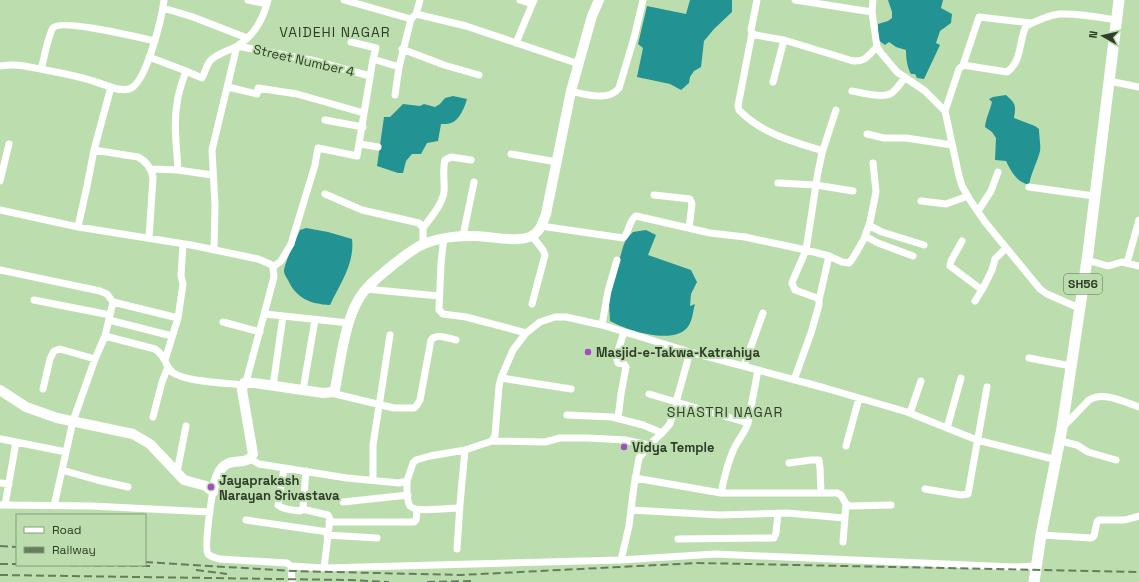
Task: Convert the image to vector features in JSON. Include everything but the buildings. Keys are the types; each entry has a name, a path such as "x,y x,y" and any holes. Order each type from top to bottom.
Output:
{"main road":[{"path":"0,390 26,407 57,418 133,434 150,444 184,480 211,487 223,467 227,464 250,459 253,454 242,390 244,384 273,386 331,394 335,391 349,324 355,306 366,288 414,249 423,244 444,237 463,236 519,239 536,234 541,226 550,196 571,91 592,16 598,0"},
{"name":"SH56","path":"1034,582 1041,535 1057,460 1087,260 1119,0"}],"street":[{"path":"0,66 18,64 67,73 111,87 128,89 136,86 155,41 164,0"},
{"path":"149,58 186,70 202,78 211,60 238,46 258,26 263,18 267,2 248,0"},
{"path":"344,0 466,26 579,64"},
{"path":"395,95 402,50 420,0"},
{"path":"516,43 533,2 520,0"},
{"path":"571,91 600,96 616,92 619,88 644,0"},
{"path":"757,0 738,106 739,110 769,132 793,142 820,150 822,153"},
{"path":"796,0 828,3 872,12"},
{"path":"873,0 872,12 877,47 897,72 924,91 945,111"},
{"path":"163,8 194,17 247,38"},
{"path":"963,64 1007,72 1012,69 1017,58 1026,26 1058,14 1116,20"},
{"path":"1032,23 983,16 979,17 945,111 962,186 978,211 1040,289 1047,294 1079,308"},
{"path":"41,69 50,35 56,25 69,25 96,29 155,41"},
{"path":"752,33 755,35 784,40 859,62 863,61 877,47"},
{"path":"773,82 784,40"},
{"path":"273,267 281,261 291,244 315,165 318,148 357,156 376,48 351,42"},
{"path":"214,250 215,205 212,175 212,150 238,46"},
{"name":"Street Number 4","path":"238,46 311,60 370,76"},
{"path":"402,50 444,65 479,75"},
{"path":"373,59 399,67"},
{"path":"178,170 175,124 176,105 186,70"},
{"path":"852,91 877,95 890,94 905,77"},
{"path":"1109,81 1139,87"},
{"path":"78,227 94,150 111,87"},
{"path":"228,87 257,94 258,88 297,94 364,113"},
{"path":"819,300 795,290 793,280 806,250 822,153 836,110"},
{"path":"325,120 363,127"},
{"path":"866,134 884,138 906,138 952,145"},
{"path":"0,181 9,144"},
{"path":"360,144 378,147"},
{"path":"94,150 138,157 152,169 153,178 149,238"},
{"path":"511,154 557,162"},
{"path":"423,244 424,228 444,193 443,176 445,160 448,157 451,157 471,160"},
{"path":"541,226 623,238 626,235 631,220 636,216 710,233 745,237 806,250 848,263 854,258 870,226 876,192 873,163"},
{"path":"152,169 178,170 212,175"},
{"path":"978,211 991,191 998,172"},
{"path":"463,236 474,182"},
{"path":"778,183 816,185 853,191"},
{"path":"1030,187 1094,196"},
{"path":"325,194 362,210 419,223 424,228"},
{"path":"654,195 690,199 692,204 689,228"},
{"path":"921,201 946,204 968,196"},
{"path":"0,210 78,227 183,244 262,260 273,267 274,277 265,314 244,384 188,379 172,372 168,368 160,353 155,349 105,336"},
{"path":"1127,263 1139,220"},
{"path":"870,226 882,232 924,245"},
{"path":"532,236 545,255 532,304"},
{"path":"866,236 878,243 913,256"},
{"path":"444,237 439,310 443,314 466,317 526,332"},
{"path":"962,241 951,261 950,266 982,290"},
{"path":"165,360 178,318 183,284 181,276 183,244"},
{"path":"975,301 992,270 995,259 1006,248"},
{"path":"794,380 811,334 819,305 829,256"},
{"path":"602,325 608,291 617,260"},
{"path":"1087,260 1108,266 1122,262 1139,266"},
{"path":"0,270 100,291 107,294 113,302 178,318"},
{"path":"366,288 439,296"},
{"path":"34,300 109,318 172,336"},
{"path":"54,506 73,421 95,358 105,336 113,302"},
{"path":"744,366 763,313"},
{"path":"265,314 349,324"},
{"path":"273,386 284,316"},
{"path":"492,441 495,435 500,378 512,350 526,332 540,322 555,317 566,317 602,325 690,352 859,398 910,414 977,440 1057,460"},
{"path":"303,390 315,320"},
{"path":"222,322 260,332"},
{"path":"618,418 626,367 624,364 616,361 616,357 624,332"},
{"path":"373,480 373,445 390,335"},
{"path":"331,394 394,408 414,408 420,400 431,340 433,337 437,336 456,340"},
{"path":"43,389 50,359 54,351 60,349 95,358"},
{"path":"621,560 629,526 639,458 649,445 670,424 690,352"},
{"path":"1029,358 1071,366"},
{"path":"154,417 162,382 168,368"},
{"path":"721,493 726,470 733,451 748,423 758,370"},
{"path":"500,378 572,389"},
{"path":"947,428 961,378"},
{"path":"910,414 921,380"},
{"path":"925,489 961,495 968,494 987,387"},
{"path":"649,394 748,423"},
{"path":"1062,428 1089,400 1094,398 1102,396 1139,407"},
{"path":"846,446 859,398"},
{"path":"567,415 618,418 662,433"},
{"path":"177,472 186,426"},
{"path":"459,508 417,510 411,507 407,481 413,463 416,460 465,450 492,441 545,442 560,438 588,438 625,440 649,445"},
{"path":"1,439 66,452"},
{"path":"1060,441 1077,444 1088,452 1116,460"},
{"path":"16,442 9,484 3,505 100,506 210,512"},
{"path":"457,549 459,508 465,450"},
{"path":"250,459 259,464 347,478 399,483 407,481"},
{"path":"789,463 819,460 821,493"},
{"path":"284,468 278,505 287,509 300,511 304,509 328,515 330,518 324,568"},
{"path":"62,470 128,488"},
{"path":"304,509 302,505 306,472"},
{"path":"635,478 721,493 821,493 840,495 846,504 850,506 891,506"},
{"path":"0,483 9,484"},
{"path":"211,487 208,554 212,557 220,559 287,563 291,566 324,568 621,560 715,554 1006,567 1036,566"},
{"path":"343,502 408,495"},
{"path":"843,542 846,504"},
{"path":"329,522 414,522 416,520 417,510"},
{"path":"631,510 719,515 778,513 814,514 844,518"},
{"path":"678,539 705,540 774,538 778,513"},
{"path":"1041,535 1092,538 1099,520 1125,520 1139,516"},
{"path":"246,520 328,533 376,538"},
{"path":"291,566 292,582"}],"water":[{"path":"690,0 732,0 732,12 704,41 701,67 694,71 690,77 689,83 681,90 670,84 637,77 643,48 638,44 647,6 686,14"},
{"path":"888,0 943,0 941,8 952,14 951,23 940,31 936,43 940,45 924,79 917,78 915,74 911,74 907,62 906,50 896,47 889,42 885,45 877,39 878,24 892,18 892,12"},
{"path":"1006,95 1014,105 1014,118 1039,129 1040,151 1029,185 1015,176 1006,161 995,160 996,138 992,132 985,127 992,102 989,99"},
{"path":"453,96 467,99 462,112 457,119 450,123 441,124 438,141 427,143 421,154 412,154 406,161 403,173 398,173 377,166 384,117 390,117 403,104 420,106 424,104 435,107 445,98"},
{"path":"306,228 328,232 352,239 349,265 330,305 304,299 291,286 284,273 290,251 300,230"},
{"path":"646,230 656,235 648,255 691,270 697,282 691,294 690,306 695,304 690,323 683,332 674,335 651,335 627,329 610,321 610,293 626,239 633,232"}],"railway":[{"path":"0,546 16,547"},
{"path":"146,562 292,571 461,575 698,563 1139,572"},
{"path":"0,564 16,564"},
{"path":"146,566 152,566"},
{"path":"196,570 227,574"},
{"path":"0,575 349,580 389,582"},
{"path":"427,582 473,581"}],"place":[{"name":"Masjid-e-Takwa-Katrahiya","path":"588,352"},
{"name":"Vidya Temple","path":"624,447"},
{"name":"Jayaprakash Narayan Srivastava","path":"211,487"}],"district":[{"name":"VAIDEHI NAGAR","path":"335,32"},
{"name":"SHASTRI NAGAR","path":"725,412"}]}
